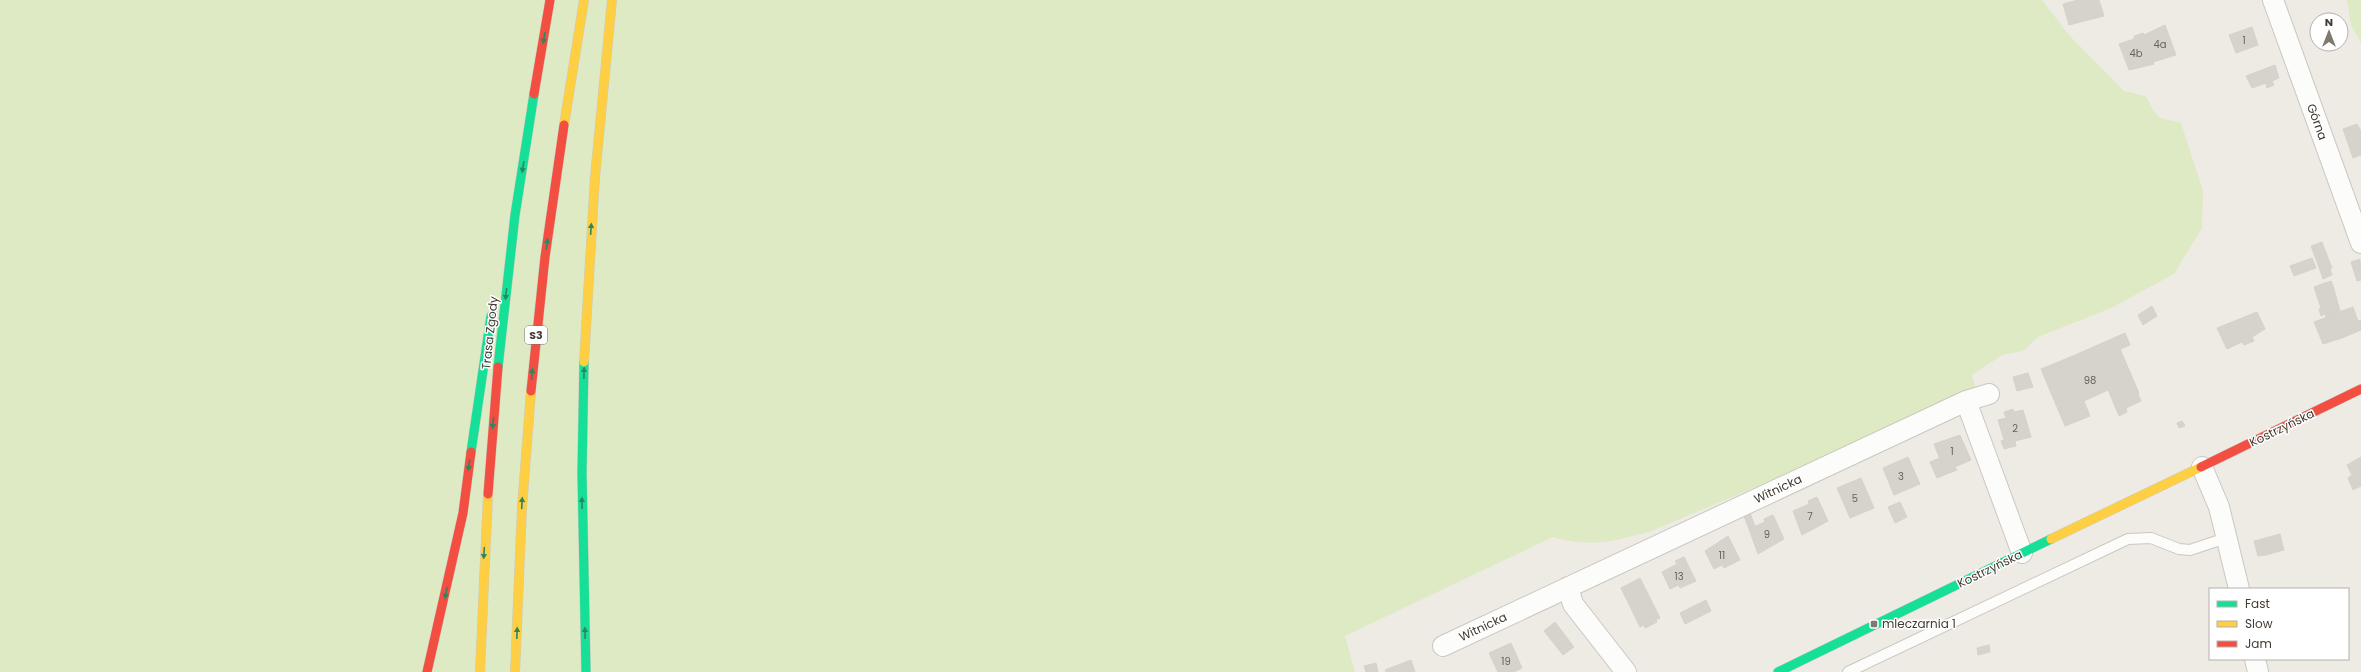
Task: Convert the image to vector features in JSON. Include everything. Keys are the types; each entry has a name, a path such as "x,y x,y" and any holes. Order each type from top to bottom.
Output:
{"main road":[{"name":"Trasa Zgody","path":"480,672 488,490 515,213 550,0"},
{"name":"S3","path":"516,672 522,491 535,341 556,172 584,0"},
{"path":"586,672 582,492 584,355 599,119 612,0"},
{"path":"427,672 463,513 486,341 515,213"},
{"name":"Kostrzyńska","path":"1778,672 2361,389"}],"street":[{"name":"Górna","path":"2273,0 2361,243"},
{"name":"Witnicka","path":"1443,646 1966,402 1989,394"},
{"path":"1966,402 2022,553"},
{"path":"2202,466 2217,500 2238,588"},
{"path":"1568,587 1573,604 1626,672"},
{"path":"2255,660 2258,672"}],"lane":[{"path":"1848,672 2128,539 2151,538 2179,549 2190,550 2226,538"}],"green space":[{"path":"0,0 2042,0 2069,35 2124,91 2145,96 2154,112 2159,117 2181,123 2203,191 2202,228 2174,274 2111,308 2038,337 2023,351 2002,355 1972,375 1977,394 1649,532 1624,538 1590,543 1553,537 1345,636 1355,672 0,672"},
{"path":"2347,0 2361,0 2361,43 2351,25"}],"building":[{"path":"2078,0 2099,0 2104,16 2069,25 2063,4"},
{"path":"2165,25 2176,55 2153,62 2144,35"},
{"path":"2252,27 2258,45 2236,53 2229,35"},
{"path":"2143,33 2154,64 2129,70 2119,44 2134,39 2134,36"},
{"path":"2275,65 2279,78 2272,81 2274,85 2267,88 2266,83 2252,88 2246,76"},
{"path":"2357,124 2361,131 2361,155 2353,158 2343,129"},
{"path":"2322,242 2332,268 2321,273 2311,246"},
{"path":"2312,258 2316,268 2294,276 2290,266"},
{"path":"2360,259 2361,280 2357,281 2351,262"},
{"path":"2330,269 2332,275 2323,279 2321,273"},
{"path":"2331,281 2333,286 2324,290 2322,284"},
{"path":"2322,284 2324,290 2316,293 2314,287"},
{"path":"2333,286 2334,289 2325,293 2324,290"},
{"path":"2334,289 2340,311 2333,314 2325,293"},
{"path":"2324,290 2333,315 2326,317 2325,314 2321,316 2319,309 2321,308 2316,293"},
{"path":"2152,306 2157,316 2143,325 2138,315"},
{"path":"2353,307 2358,321 2361,320 2361,330 2342,338 2333,314"},
{"path":"2257,312 2265,329 2252,337 2254,341 2244,345 2242,342 2227,349 2217,328"},
{"path":"2333,315 2342,338 2323,344 2314,322"},
{"path":"2125,333 2130,345 2079,367 2075,355"},
{"path":"2120,349 2139,393 2114,404 2096,360"},
{"path":"2075,355 2079,367 2061,374 2056,363"},
{"path":"2096,360 2108,390 2084,401 2071,370"},
{"path":"2056,363 2061,374 2046,381 2041,369"},
{"path":"2071,370 2090,416 2065,426 2046,381"},
{"path":"2028,373 2033,387 2017,391 2013,377"},
{"path":"2138,394 2141,401 2126,408 2127,412 2119,416 2114,404"},
{"path":"2013,409 2014,412 2023,410 2031,437 2015,441 2016,446 2004,449 2001,441 2004,440 1998,420 2006,418 2004,412"},
{"path":"2182,421 2185,426 2179,428 2177,423"},
{"path":"1960,435 1971,460 1955,467 1957,470 1944,475 1940,468 1943,467 1934,444"},
{"path":"1908,457 1920,484 1894,495 1883,468"},
{"path":"2361,457 2361,486 2353,490 2348,478 2352,475 2347,465"},
{"path":"1940,458 1944,475 1937,478 1930,462"},
{"path":"1861,478 1874,508 1850,518 1837,488"},
{"path":"1817,497 1828,521 1802,535 1793,511 1809,504 1808,501"},
{"path":"1900,502 1907,517 1895,523 1888,507"},
{"path":"1750,513 1755,526 1749,529 1744,516"},
{"path":"1773,515 1784,539 1758,554 1749,529 1765,522 1764,519"},
{"path":"2280,534 2284,550 2266,555 2262,539"},
{"path":"1728,536 1740,560 1724,568 1722,565 1714,569 1705,551"},
{"path":"2262,539 2266,555 2258,556 2254,541"},
{"path":"1684,557 1696,581 1680,588 1679,585 1670,589 1662,572 1677,564 1675,561"},
{"path":"1640,578 1660,618 1656,620 1657,622 1645,628 1644,625 1640,627 1621,588"},
{"path":"1706,600 1711,611 1685,624 1680,613"},
{"path":"1555,622 1574,647 1563,655 1544,631"},
{"path":"1511,643 1522,668 1514,672 1498,672 1489,653"},
{"path":"1989,645 1990,652 1978,655 1977,648"},
{"path":"1411,660 1415,672 1386,672 1385,670"},
{"path":"1376,663 1378,672 1366,672 1364,666"}],"traffic: fast":[{"path":"498,367 515,215 534,94"},
{"path":"471,452 491,316"},
{"path":"584,362 582,473 586,672"},
{"path":"1778,672 2051,539"}],"traffic: slow":[{"path":"564,125 584,0"},
{"path":"584,362 595,177 612,0"},
{"path":"515,672 522,508 531,391"},
{"path":"2051,539 2201,467"},
{"path":"480,672 488,494"}],"traffic: jam":[{"path":"534,94 550,0"},
{"path":"531,391 545,257 564,125"},
{"path":"488,494 498,367"},
{"path":"2201,467 2361,389"},
{"path":"427,672 463,513 471,452"}],"place":[{"name":"mleczarnia 1","path":"1874,624"}]}
